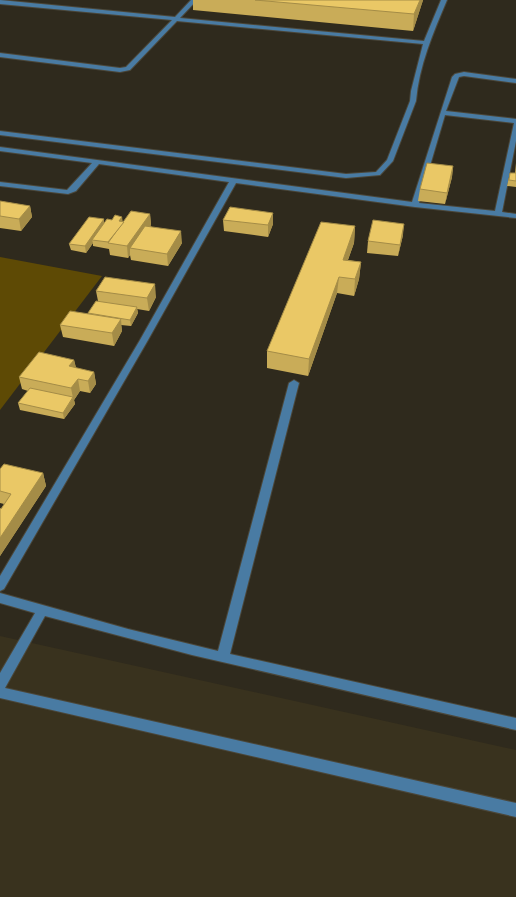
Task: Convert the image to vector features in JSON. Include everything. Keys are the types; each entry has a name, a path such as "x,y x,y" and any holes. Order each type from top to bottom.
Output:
{"street":[{"path":"0,55 120,70 128,69 194,0"},
{"path":"0,133 346,176 378,174 390,161 398,137 414,101 414,91 426,43 444,0"},
{"path":"0,2 426,43"},
{"path":"415,205 455,77 457,75 464,74 516,80"},
{"path":"443,113 516,122 498,214"},
{"path":"0,149 415,205 516,216"},
{"path":"0,184 68,192 74,189 96,163"},
{"path":"0,586 144,340 234,180"},
{"path":"223,657 294,383"},
{"path":"0,598 42,611 223,657 516,724"},
{"path":"0,685 42,611"},
{"path":"0,692 516,810"}],"shaded area":[{"path":"0,257 102,276 0,410"},
{"path":"0,636 516,750 516,897 0,897"}],"building":[{"path":"255,0 420,0 414,14"},
{"path":"427,163 453,166 447,193 420,189"},
{"path":"510,173 516,173 516,181 509,180"},
{"path":"0,201 30,206 19,219 0,216"},
{"path":"230,207 273,213 268,225 223,220"},
{"path":"131,211 150,214 127,246 108,243"},
{"path":"115,215 122,217 119,221 124,222 108,242 92,240 107,219 112,220"},
{"path":"89,217 104,219 85,246 69,244"},
{"path":"373,220 404,224 400,245 368,241"},
{"path":"321,222 355,226 343,260 361,262 355,279 339,277 309,359 267,351"},
{"path":"145,226 181,231 167,254 130,248"},
{"path":"105,277 155,284 147,298 96,291"},
{"path":"96,301 137,307 130,320 88,313"},
{"path":"70,311 121,319 112,333 60,325"},
{"path":"39,352 74,360 69,366 94,372 88,381 78,379 71,388 19,377"},
{"path":"30,388 73,397 63,413 18,403"},
{"path":"4,464 43,473 0,538 0,508 1,509 11,494 0,491 0,469"}]}
